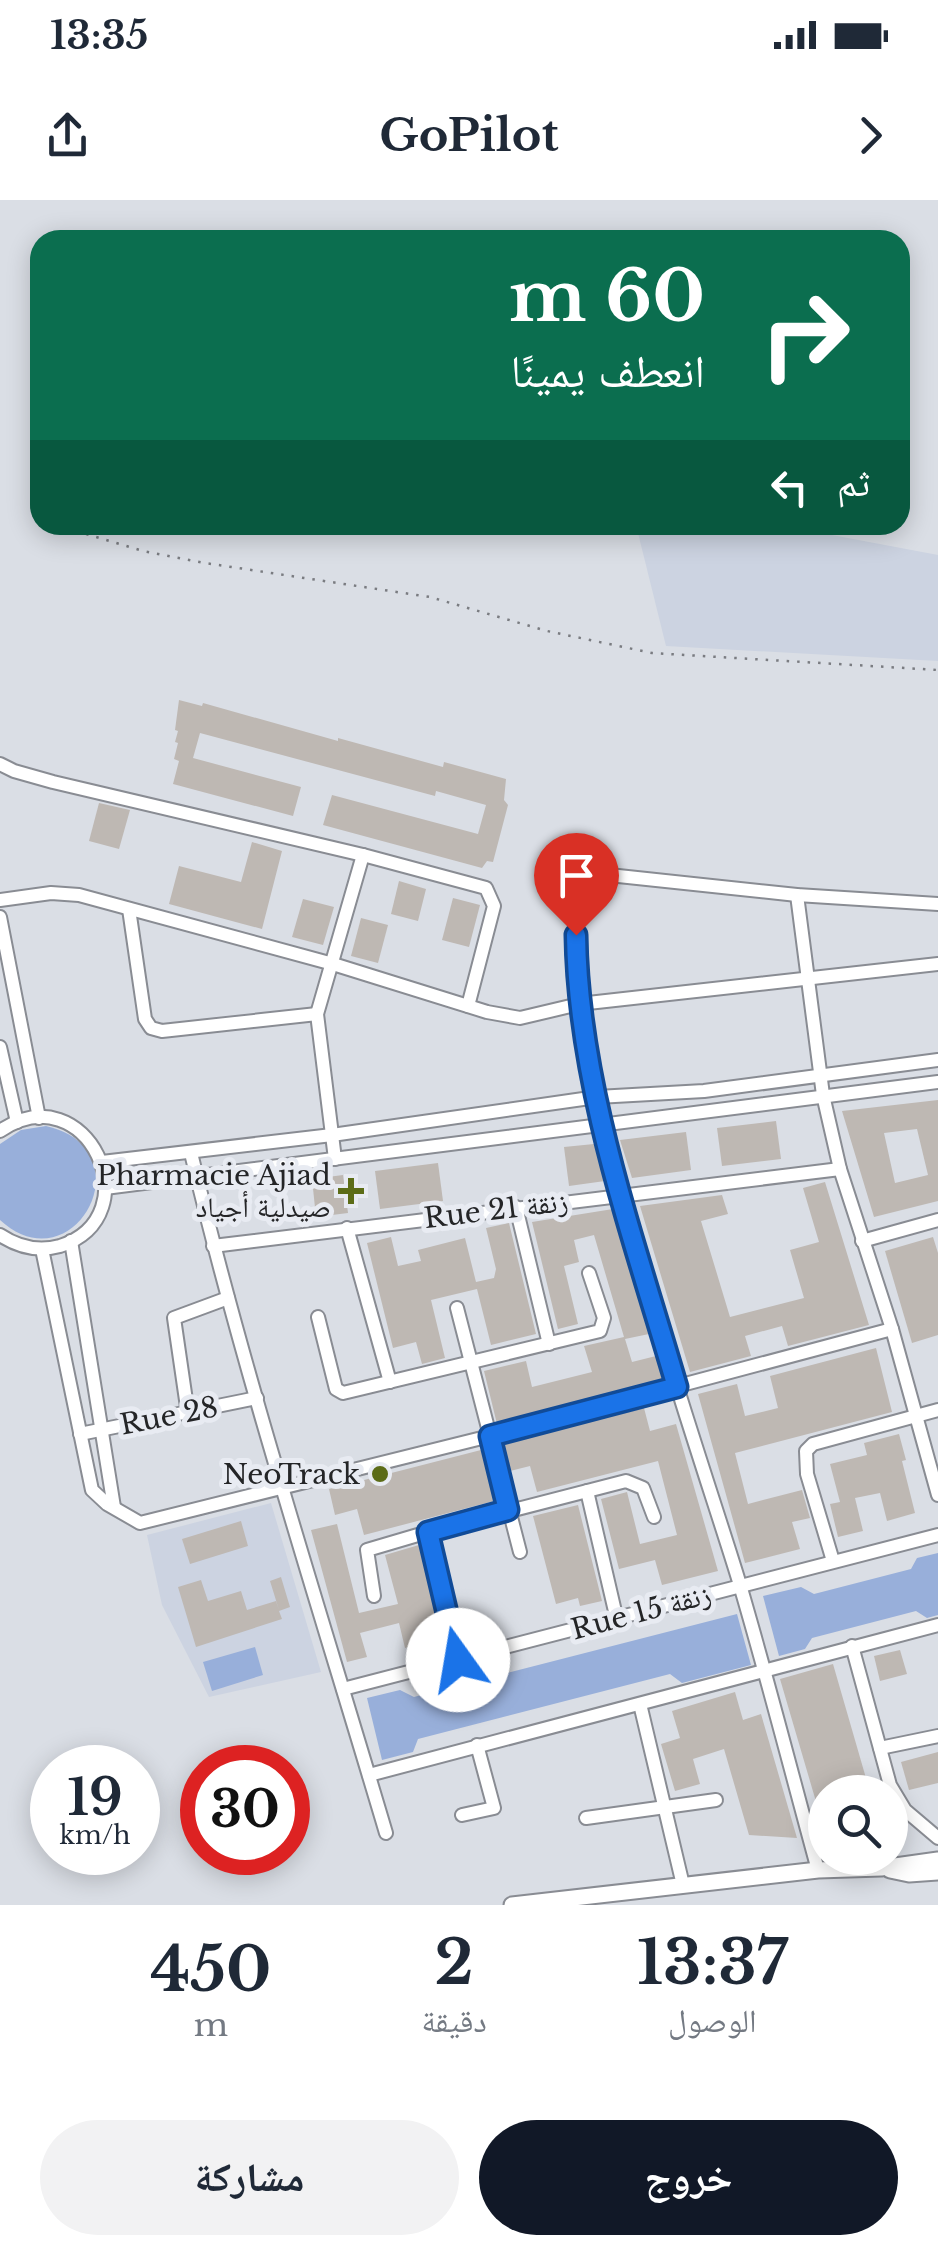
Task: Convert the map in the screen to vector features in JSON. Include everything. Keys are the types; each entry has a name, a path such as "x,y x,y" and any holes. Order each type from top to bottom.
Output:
{"street":[{"path":"0,764 53,782 486,888 494,906 468,1006"},
{"path":"335,1158 317,1014 363,856"},
{"path":"808,1833 740,1585 621,1194 579,1004 576,935 588,884 597,877 938,904"},
{"path":"0,900 51,893 78,895 520,1018 579,1004 938,964"},
{"path":"797,894 823,1095 840,1168 892,1330 938,1495"},
{"path":"128,908 145,1019 152,1028 162,1031 317,1014"},
{"path":"0,917 39,1118"},
{"path":"0,1047 16,1122"},
{"path":"102,1162 597,1098 704,1091 938,1060"},
{"path":"105,1188 938,1082"},
{"path":"0,1132 16,1122 39,1118 66,1123 81,1132 102,1162 105,1188 97,1216 71,1241 42,1249 18,1245 0,1235"},
{"path":"191,1152 213,1246 282,1489 386,1833"},
{"name":"Rue 21 زنقة","path":"213,1246 840,1168"},
{"path":"516,1207 549,1344"},
{"path":"862,1241 938,1220"},
{"path":"348,1228 390,1382"},
{"path":"71,1241 114,1507"},
{"path":"42,1249 92,1490 140,1523 892,1330"},
{"path":"318,1317 338,1393 471,1364 602,1328 604,1318 589,1273"},
{"path":"188,1414 174,1318 228,1298"},
{"path":"457,1308 520,1552"},
{"name":"Rue 28","path":"80,1434 257,1398"},
{"path":"833,1562 807,1474 806,1452 813,1444 938,1410"},
{"path":"374,1596 367,1550 435,1529 626,1480 643,1488 654,1517"},
{"path":"587,1491 617,1620"},
{"path":"435,1529 458,1660"},
{"name":"Rue 15 زنقة","path":"343,1688 938,1535"},
{"path":"369,1776 938,1625"},
{"path":"852,1646 890,1785 905,1810 938,1838"},
{"path":"640,1704 682,1886"},
{"path":"880,1748 938,1736"},
{"path":"462,1815 494,1808 477,1745"},
{"path":"586,1818 716,1800"},
{"path":"908,1864 938,1860"},
{"path":"512,1905 808,1871"},
{"path":"908,1874 938,1872"}],"path":[{"path":"89,535 205,563 430,597 546,631 652,653 938,670"}],"shaded area":[{"path":"638,535 832,535 938,555 938,661 666,646"},
{"path":"46,1126 76,1139 92,1160 96,1184 89,1207 74,1226 53,1237 27,1236 0,1220 0,1144 21,1130"},
{"path":"271,1503 321,1672 209,1697 162,1605 147,1535"},
{"path":"938,1553 938,1615 927,1618 916,1611 812,1638 805,1649 779,1656 763,1596 801,1587 814,1594 911,1569 917,1558"},
{"path":"737,1614 751,1665 682,1683 670,1674 418,1739 413,1752 382,1760 367,1698 400,1690 414,1697"},
{"path":"255,1647 263,1675 212,1691 203,1662"}],"building":[{"path":"179,700 443,767 444,762 506,779 504,800 508,805 493,862 487,861 482,868 323,825 332,795 478,834 486,805 436,791 435,796 200,733 193,758 301,787 293,816 173,784 179,761 174,759"},
{"path":"99,803 130,810 119,849 89,841"},
{"path":"252,842 282,851 262,929 169,904 179,866 241,882"},
{"path":"399,881 426,889 418,921 391,914"},
{"path":"453,898 480,905 469,947 442,940"},
{"path":"303,899 334,907 323,945 292,937"},
{"path":"361,918 388,925 378,963 351,956"},
{"path":"938,1100 938,1201 874,1217 842,1111","holes":["917,1129 928,1175 895,1183 884,1133"]},
{"path":"776,1121 781,1159 722,1166 717,1128"},
{"path":"686,1132 691,1170 632,1178 620,1140"},
{"path":"594,1144 605,1181 569,1186 564,1147"},
{"path":"438,1163 443,1201 380,1209 375,1171"},
{"path":"343,1175 348,1213 316,1217 312,1179"},
{"path":"825,1182 869,1325 788,1346 782,1326 745,1336 751,1356 690,1372 640,1206 722,1195 728,1214 701,1221 730,1317 804,1298 790,1250 819,1242 803,1188"},
{"path":"613,1209 649,1334 625,1339 632,1362 656,1356 663,1380 497,1424 484,1371 526,1361 532,1387 592,1372 584,1346 624,1337 594,1235 574,1240 579,1262 564,1266 578,1324 558,1329 532,1222"},
{"path":"509,1223 536,1334 491,1345 477,1289 431,1300 445,1358 422,1364 416,1342 393,1348 367,1243 391,1237 398,1266 421,1261 418,1250 465,1238 476,1282 494,1278 496,1269 486,1228"},
{"path":"933,1237 938,1253 938,1335 912,1343 885,1251"},
{"path":"876,1348 892,1412 735,1453 748,1504 802,1490 810,1518 792,1522 800,1549 745,1563 698,1394 737,1384 745,1416 778,1408 770,1376"},
{"path":"644,1408 650,1431 676,1424 718,1571 662,1585 655,1560 619,1569 601,1499 627,1492 640,1544 677,1535 658,1461 537,1492 530,1466 510,1471 503,1444"},
{"path":"899,1434 915,1513 887,1521 880,1493 855,1498 863,1531 838,1537 830,1504 840,1502 830,1464 867,1455 864,1443"},
{"path":"481,1450 494,1501 364,1535 357,1509 335,1515 329,1489"},
{"path":"578,1505 602,1601 580,1606 578,1598 556,1604 533,1516"},
{"path":"241,1521 248,1546 190,1564 182,1539"},
{"path":"337,1524 359,1613 398,1604 385,1555 419,1545 443,1638 405,1648 399,1623 360,1633 367,1657 347,1662 311,1530"},
{"path":"281,1577 290,1607 279,1611 282,1619 196,1647 178,1587 201,1580 208,1601 241,1591 247,1610 276,1601 279,1610 270,1581"},
{"path":"900,1650 907,1674 880,1681 874,1656"},
{"path":"833,1664 865,1775 808,1775 780,1679"},
{"path":"735,1692 743,1720 761,1714 797,1838 749,1835 724,1749 693,1759 700,1784 675,1791 661,1744 680,1738 672,1711"},
{"path":"938,1752 938,1783 909,1790 908,1775 901,1762"}],"place":[{"name":"Pharmacie Ajiad صيدلية أجياد","path":"351,1191"},
{"name":"NeoTrack","path":"380,1474"}],"route":[{"path":"458,1660 428,1532 508,1510 490,1436 677,1387 597,1098 579,1004 576,935"}]}
